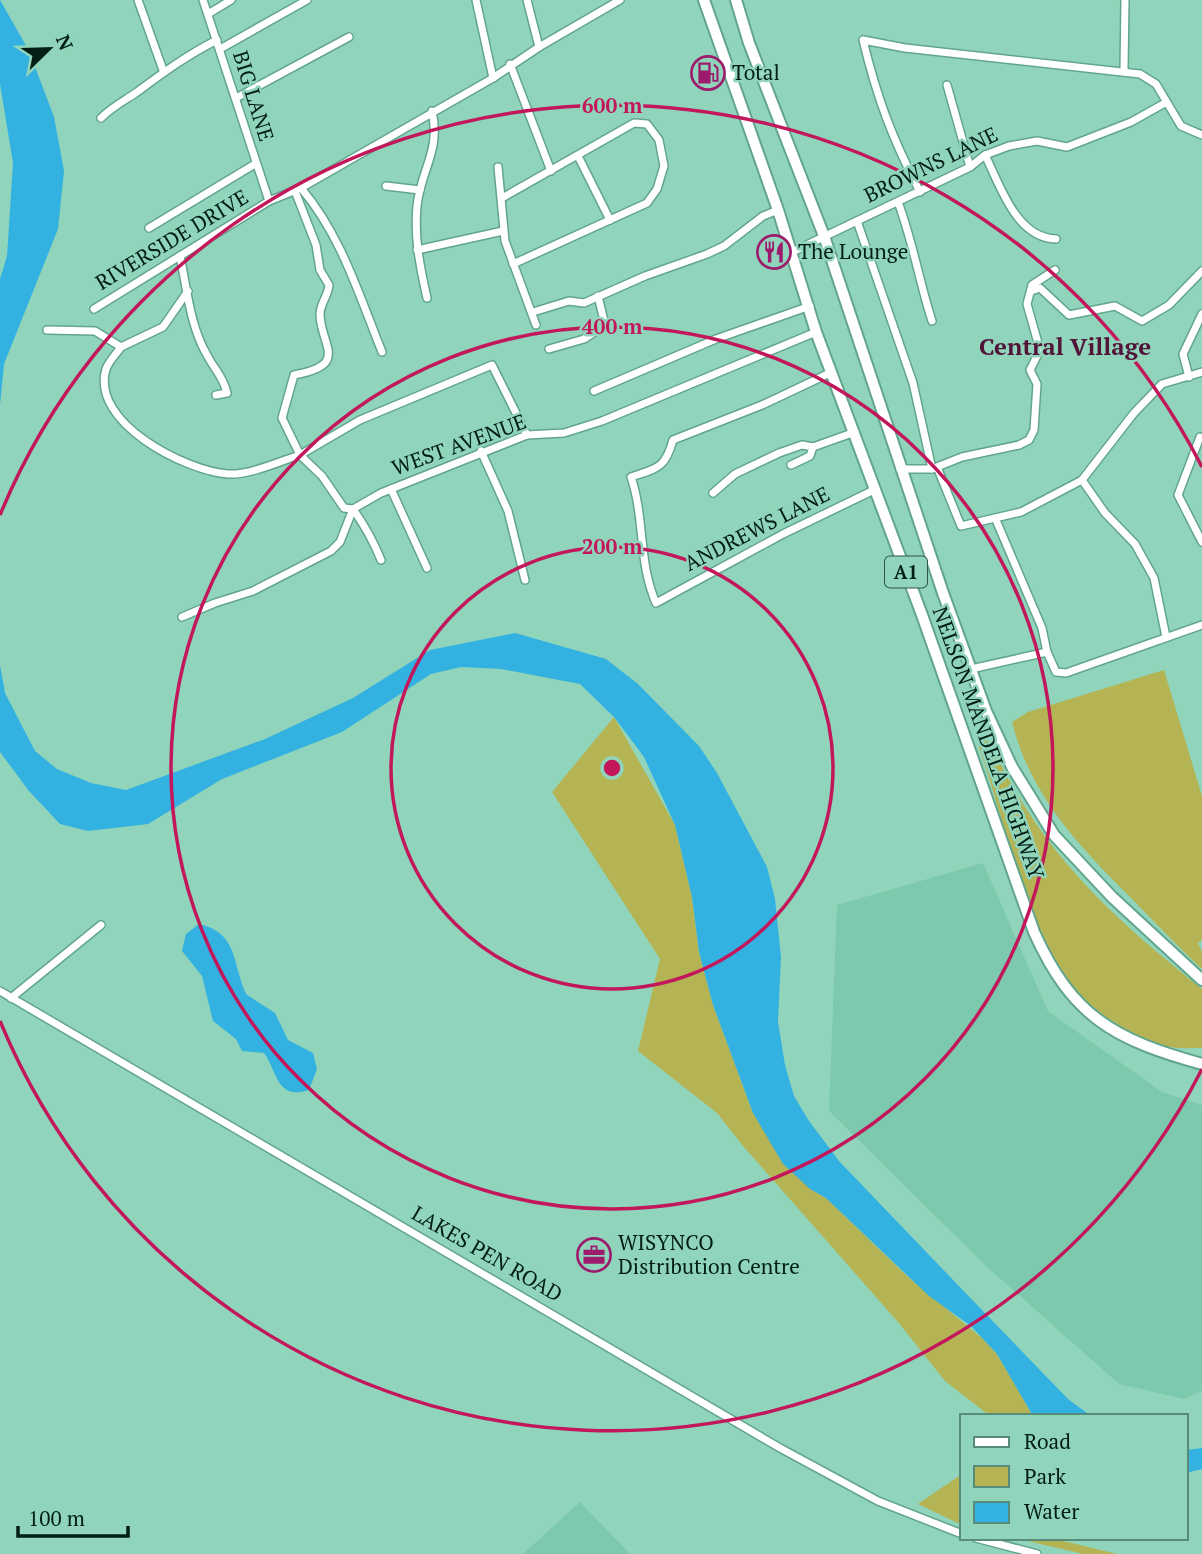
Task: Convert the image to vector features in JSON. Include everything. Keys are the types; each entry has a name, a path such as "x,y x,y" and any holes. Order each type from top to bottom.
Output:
{"highway":[{"name":"NELSON MANDELA HIGHWAY","path":"704,0 778,210 816,332 876,489 1034,932 1050,967 1079,1004 1115,1032 1135,1043 1202,1064"},
{"name":"NELSON MANDELA HIGHWAY","path":"736,0 749,43 824,236 900,469 986,711 1012,768 1054,835 1112,897 1202,980"}],"street":[{"path":"138,0 163,71"},
{"name":"BIG LANE","path":"203,0 269,201"},
{"path":"208,13 231,0"},
{"path":"220,49 307,0"},
{"path":"476,0 493,78"},
{"path":"527,0 539,47"},
{"name":"RIVERSIDE DRIVE","path":"94,309 269,201 298,189 493,78 510,64 620,0"},
{"path":"1124,70 1125,0"},
{"path":"236,98 349,37"},
{"path":"101,118 117,103 163,71 217,40"},
{"path":"920,192 893,141 879,105 863,40 905,48 960,52 1040,64 1124,70 1140,74 1156,84 1181,126 1202,135"},
{"path":"510,64 551,172"},
{"path":"947,85 970,167"},
{"name":"BROWNS LANE","path":"792,252 970,167 985,155 1009,146 1037,141 1067,147 1131,122 1165,103"},
{"path":"427,298 415,238 420,190 437,133 432,111"},
{"path":"502,198 635,123 647,124 659,140 664,166 657,189 647,203 513,264"},
{"path":"985,155 1014,213 1038,236 1056,239"},
{"path":"578,156 610,220"},
{"path":"149,228 255,164"},
{"path":"498,167 503,231 536,325"},
{"path":"386,186 420,190"},
{"path":"298,189 315,204 337,243 382,352"},
{"path":"298,189 316,245 320,270 329,285 320,313 330,350 329,357 315,368 294,375 282,418 300,455 322,476 344,508 353,509 371,534 381,560"},
{"path":"898,202 915,247 919,284 932,321"},
{"path":"533,312 569,301 584,303 724,246 747,226 778,210"},
{"path":"857,220 913,383 934,468 961,526 996,520 1021,512 1082,480 1134,413 1162,384 1202,372"},
{"path":"417,250 503,231"},
{"path":"180,256 188,291 187,300 207,356 223,378 227,393 216,396"},
{"path":"900,469 934,468 962,457 1019,445 1029,440 1034,430 1037,384 1030,370 1040,349 1027,304 1032,285 1055,270"},
{"path":"1031,290 1040,288 1069,315 1115,306 1142,321 1170,305 1202,271"},
{"path":"188,291 163,327 121,346 106,368 106,390 114,410 144,442 206,470 243,474 300,455 360,420 492,365 527,435"},
{"path":"549,349 584,339 605,325 598,296"},
{"path":"594,391 716,339 810,306"},
{"path":"1188,376 1183,355 1202,314"},
{"path":"47,330 95,331 121,346"},
{"name":"WEST AVENUE","path":"353,509 391,489 481,451 527,435 564,433 602,421 816,332"},
{"name":"ANDREWS LANE","path":"833,371 762,405 673,440 668,457 660,467 631,477 638,496 645,570 656,603 783,534 876,489"},
{"path":"713,494 735,474 762,461 802,445 813,447 855,432"},
{"path":"1200,437 1178,495 1202,542"},
{"path":"791,465 810,456 813,447"},
{"path":"481,451 508,511 525,580"},
{"path":"1082,480 1105,513 1135,544 1154,578 1166,637"},
{"path":"391,489 427,568"},
{"path":"182,617 215,603 253,592 331,551 340,542 353,509"},
{"path":"996,520 1042,628 1047,652 1056,672 1066,673 1202,625"},
{"path":"971,663 1047,652"},
{"path":"11,998 101,925"},
{"name":"LAKES PEN ROAD","path":"0,991 489,1275 780,1448 878,1501 960,1533"},
{"path":"984,1540 1037,1554"}],"shaded area":[{"path":"983,863 1048,1011 1162,1092 1202,1105 1202,1391 1184,1399 1119,1384 986,1266 829,1111 837,905"},
{"path":"580,1502 630,1554 523,1554"}],"green space":[{"path":"1164,670 1202,796 1202,940 1198,943 1202,952 1202,969 1093,858 1059,818 1031,773 1012,722 1028,712"},
{"path":"614,717 675,825 692,897 699,952 713,1005 753,1113 810,1189 826,1198 907,1276 983,1339 997,1354 1032,1414 987,1414 945,1381 898,1322 717,1113 638,1051 660,959 552,792"},
{"path":"981,739 990,742 1031,817 1080,879 1137,935 1202,989 1202,1048 1165,1046 1131,1032 1086,1001 1062,973 1047,945 1020,877 979,747"},
{"path":"960,1475 960,1524 918,1504"},
{"path":"1024,1540 1059,1540 1117,1554 1083,1554"}],"water":[{"path":"0,0 29,51 54,117 64,171 58,229 4,364 0,405 0,279 7,256 13,163 0,84"},
{"path":"515,633 606,659 638,684 699,746 717,773 767,867 775,899 781,957 778,1022 785,1065 794,1096 839,1161 1068,1399 1088,1414 1032,1414 997,1354 971,1326 929,1296 826,1198 810,1189 783,1164 753,1113 713,1005 699,952 692,897 675,825 644,757 614,717 580,684 501,669 461,667 431,674 342,732 222,779 148,824 88,831 60,824 29,791 0,752 0,665 5,693 35,751 57,769 91,783 126,790 265,739 353,698 430,650"},
{"path":"199,924 212,928 228,943 247,995 275,1013 288,1040 313,1053 317,1069 309,1090 298,1092 284,1088 264,1053 242,1051 236,1039 213,1021 202,976 182,951 186,934"},
{"path":"1202,1448 1202,1469 1188,1472 1188,1450"}],"place":[{"name":"Total","path":"708,73"},
{"name":"The Lounge","path":"774,252"},
{"name":"WISYNCO Distribution Centre","path":"594,1255"}],"district":[{"name":"Central Village","path":"1065,347"}]}
